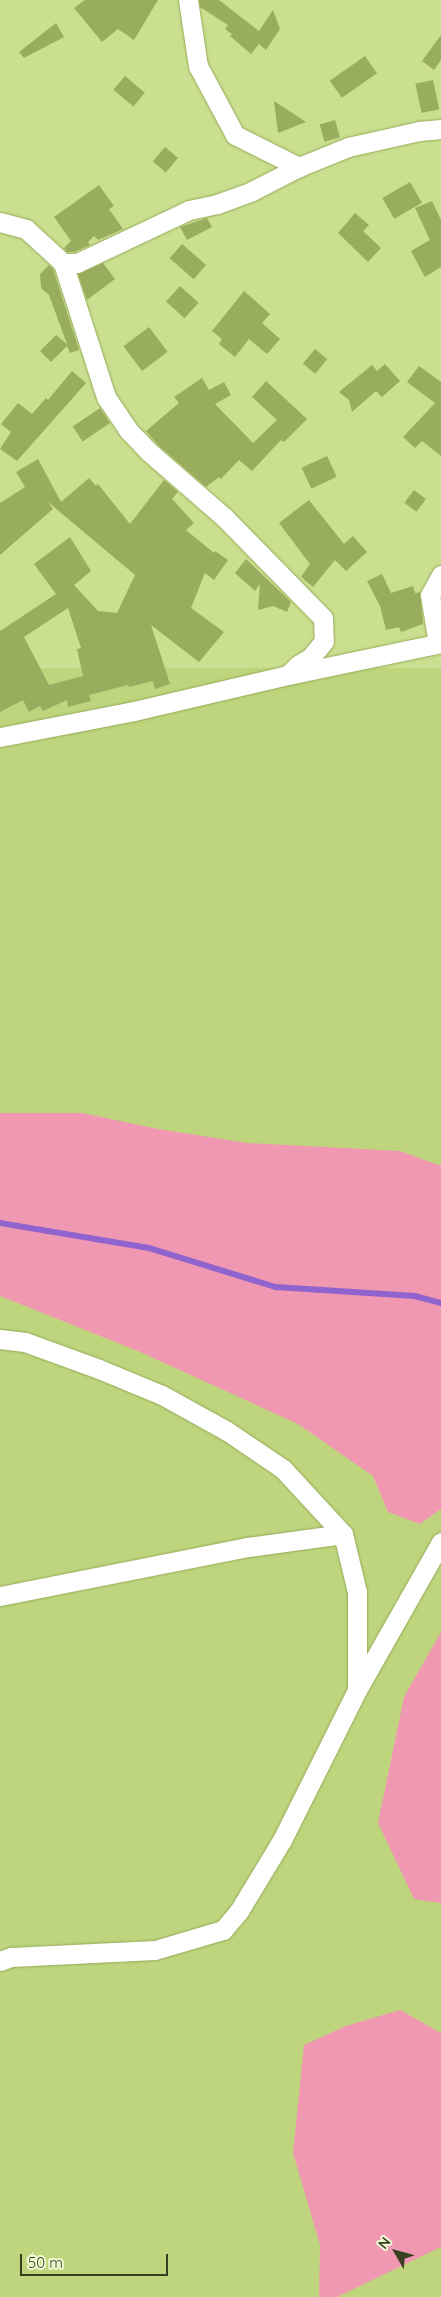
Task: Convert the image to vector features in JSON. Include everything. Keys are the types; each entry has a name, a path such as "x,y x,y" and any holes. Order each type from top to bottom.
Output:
{"street":[{"path":"188,0 198,66 235,135 298,167"},
{"path":"64,263 88,260 189,210 216,204 252,191 298,167 348,147 419,131 441,129"},
{"path":"0,222 26,229 64,263 106,397 128,430 148,451 224,517 323,618 324,641 320,649 288,675"},
{"path":"0,737 134,711 288,675 439,643 430,595 441,575"},
{"path":"0,1339 25,1342 99,1369 162,1395 219,1427 283,1468 343,1534 357,1592 356,1690"},
{"path":"0,1596 248,1547 343,1534"},
{"path":"0,1961 10,1957 155,1950 223,1930 239,1911 282,1840 356,1690 441,1542"}],"shaded area":[{"path":"0,668 441,668 441,2297 0,2297"},
{"path":"0,1113 82,1113 158,1129 247,1143 400,1151 441,1166 441,1509 420,1524 388,1512 373,1476 298,1424 138,1351 0,1296"},
{"path":"441,1632 441,1903 414,1899 378,1823 404,1697"},
{"path":"400,2010 441,2033 441,2247 337,2297 319,2297 320,2245 293,2153 304,2045 346,2026"}],"building":[{"path":"85,0 158,0 134,40 118,29 102,42 74,8"},
{"path":"199,0 219,0 259,31 273,10 280,29 266,50 259,44 251,54 230,36 232,34 225,29 228,25 200,7"},
{"path":"56,23 64,37 24,58 19,52"},
{"path":"441,35 441,60 434,70 422,61"},
{"path":"365,56 377,73 342,98 330,81"},
{"path":"125,76 145,93 133,107 113,90"},
{"path":"433,80 439,109 422,113 415,84"},
{"path":"274,101 306,122 278,133"},
{"path":"335,120 340,137 325,142 320,124"},
{"path":"165,147 178,158 166,172 153,162"},
{"path":"410,182 422,203 394,219 382,198"},
{"path":"99,185 114,206 109,209 123,229 98,240 94,236 88,242 90,245 74,252 67,252 64,248 71,241 54,217"},
{"path":"432,201 441,220 441,267 425,277 411,251 430,240 415,208"},
{"path":"355,213 369,225 363,231 381,248 368,262 338,233"},
{"path":"207,218 212,227 187,240 180,227"},
{"path":"182,244 206,265 194,279 170,258"},
{"path":"103,263 115,279 87,300 78,274"},
{"path":"49,265 53,269 79,350 70,353 67,346 51,362 40,351 56,335 67,344 49,295 41,288 40,274"},
{"path":"180,286 199,303 185,318 166,302"},
{"path":"244,291 270,314 262,323 280,339 267,354 249,339 235,357 219,344 222,339 212,331"},
{"path":"149,327 168,352 142,371 123,346"},
{"path":"315,349 327,359 315,374 303,364"},
{"path":"385,364 400,381 382,397 376,391 352,412 349,400 339,392 372,365 377,371"},
{"path":"419,366 441,382 441,456 422,441 415,448 403,437 435,403 407,382"},
{"path":"72,371 86,383 17,461 0,449 11,432 1,424 18,403 32,414 46,398 48,400"},
{"path":"202,378 209,390 224,382 231,395 215,404 253,443 277,420 252,397 266,381 307,419 284,442 281,440 252,471 239,460 221,479 219,477 206,487 157,444 146,431 179,403 174,397"},
{"path":"100,408 110,423 83,441 73,426"},
{"path":"327,456 337,477 311,489 302,468"},
{"path":"38,459 61,502 89,478 96,486 98,484 130,524 164,480 178,492 172,499 194,523 186,530 214,553 215,551 228,560 214,580 205,573 191,608 224,632 199,662 151,625 170,684 155,689 153,681 129,687 128,685 89,695 91,701 68,707 67,700 43,711 40,706 29,712 23,700 0,712 0,631 56,594 34,564 70,537 91,571 74,585 98,611 117,613 135,575 48,502 53,509 0,555 0,503 25,487 16,472","holes":["68,608 81,648 77,649 83,676 49,685 24,637"]},
{"path":"414,490 426,499 416,512 404,503"},
{"path":"309,500 344,544 353,536 367,552 346,571 335,560 313,587 301,577 310,564 279,523"},
{"path":"246,559 291,602 287,612 273,606 258,610 260,584 255,591 235,573"},
{"path":"382,574 391,593 413,586 415,593 420,592 423,624 401,632 399,627 386,630 380,606 367,581"}],"waterway":[{"path":"0,1223 149,1248 276,1287 415,1296 441,1303"}]}
